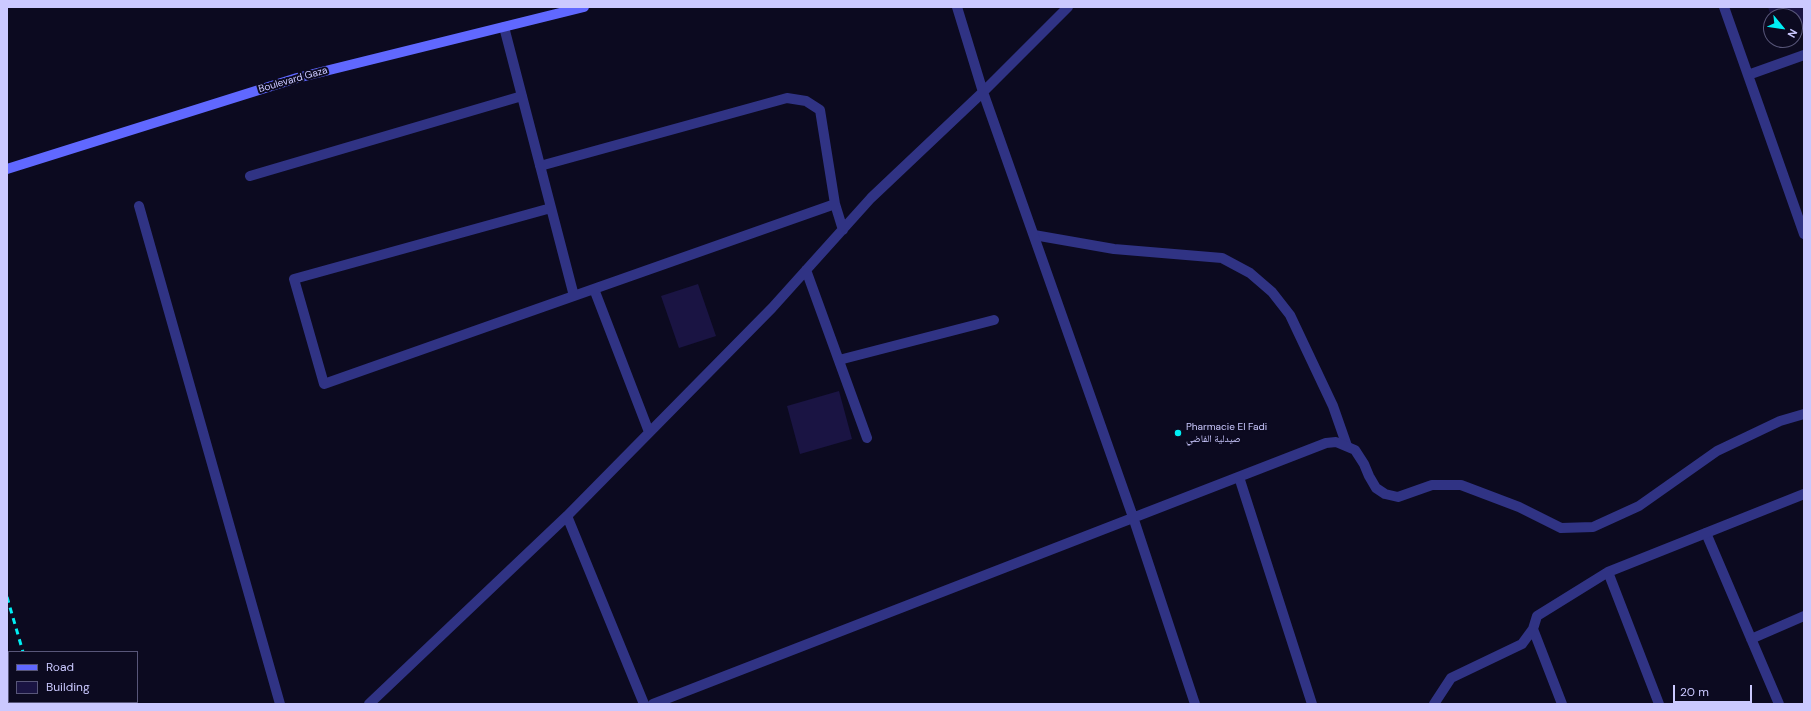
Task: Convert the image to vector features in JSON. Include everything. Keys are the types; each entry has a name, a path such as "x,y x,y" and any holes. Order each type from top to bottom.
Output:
{"main road":[{"name":"Boulevard Gaza","path":"7,169 297,78 584,7"}],"street":[{"path":"957,7 983,92 1133,517 1195,704"},
{"path":"369,704 567,516 772,308 871,198 983,92 1068,7"},
{"path":"1724,7 1804,234"},
{"path":"504,27 574,296"},
{"path":"1748,74 1804,54"},
{"path":"250,176 522,96"},
{"path":"540,166 787,98 806,101 820,110 835,204 843,230"},
{"path":"551,208 294,278 324,384 835,204"},
{"path":"139,206 280,704"},
{"path":"1034,235 1114,250 1222,258 1250,273 1272,292 1290,315 1333,406 1347,446"},
{"path":"806,270 867,438"},
{"path":"594,289 649,432"},
{"path":"839,360 994,320"},
{"path":"652,704 1326,443 1336,442 1347,446 1360,456 1376,488 1385,494 1398,497 1432,485 1461,485 1519,507 1561,528 1593,527 1639,506 1717,451 1780,421 1804,414"},
{"path":"1239,477 1312,704"},
{"path":"1434,704 1451,678 1522,644 1533,629 1537,616 1608,572 1804,494"},
{"path":"567,516 644,704"},
{"path":"1706,533 1779,704"},
{"path":"1608,572 1659,704"},
{"path":"1752,639 1804,616"},
{"path":"1533,629 1562,704"}],"building":[{"path":"1804,7 1804,28 1803,8 1768,8"},
{"path":"698,284 716,336 679,348 661,296"},
{"path":"839,391 852,439 800,454 787,406"}],"railway":[{"path":"7,597 23,651"}],"place":[{"name":"Pharmacie El Fadi صيدلية الفاضي","path":"1178,433"}]}
